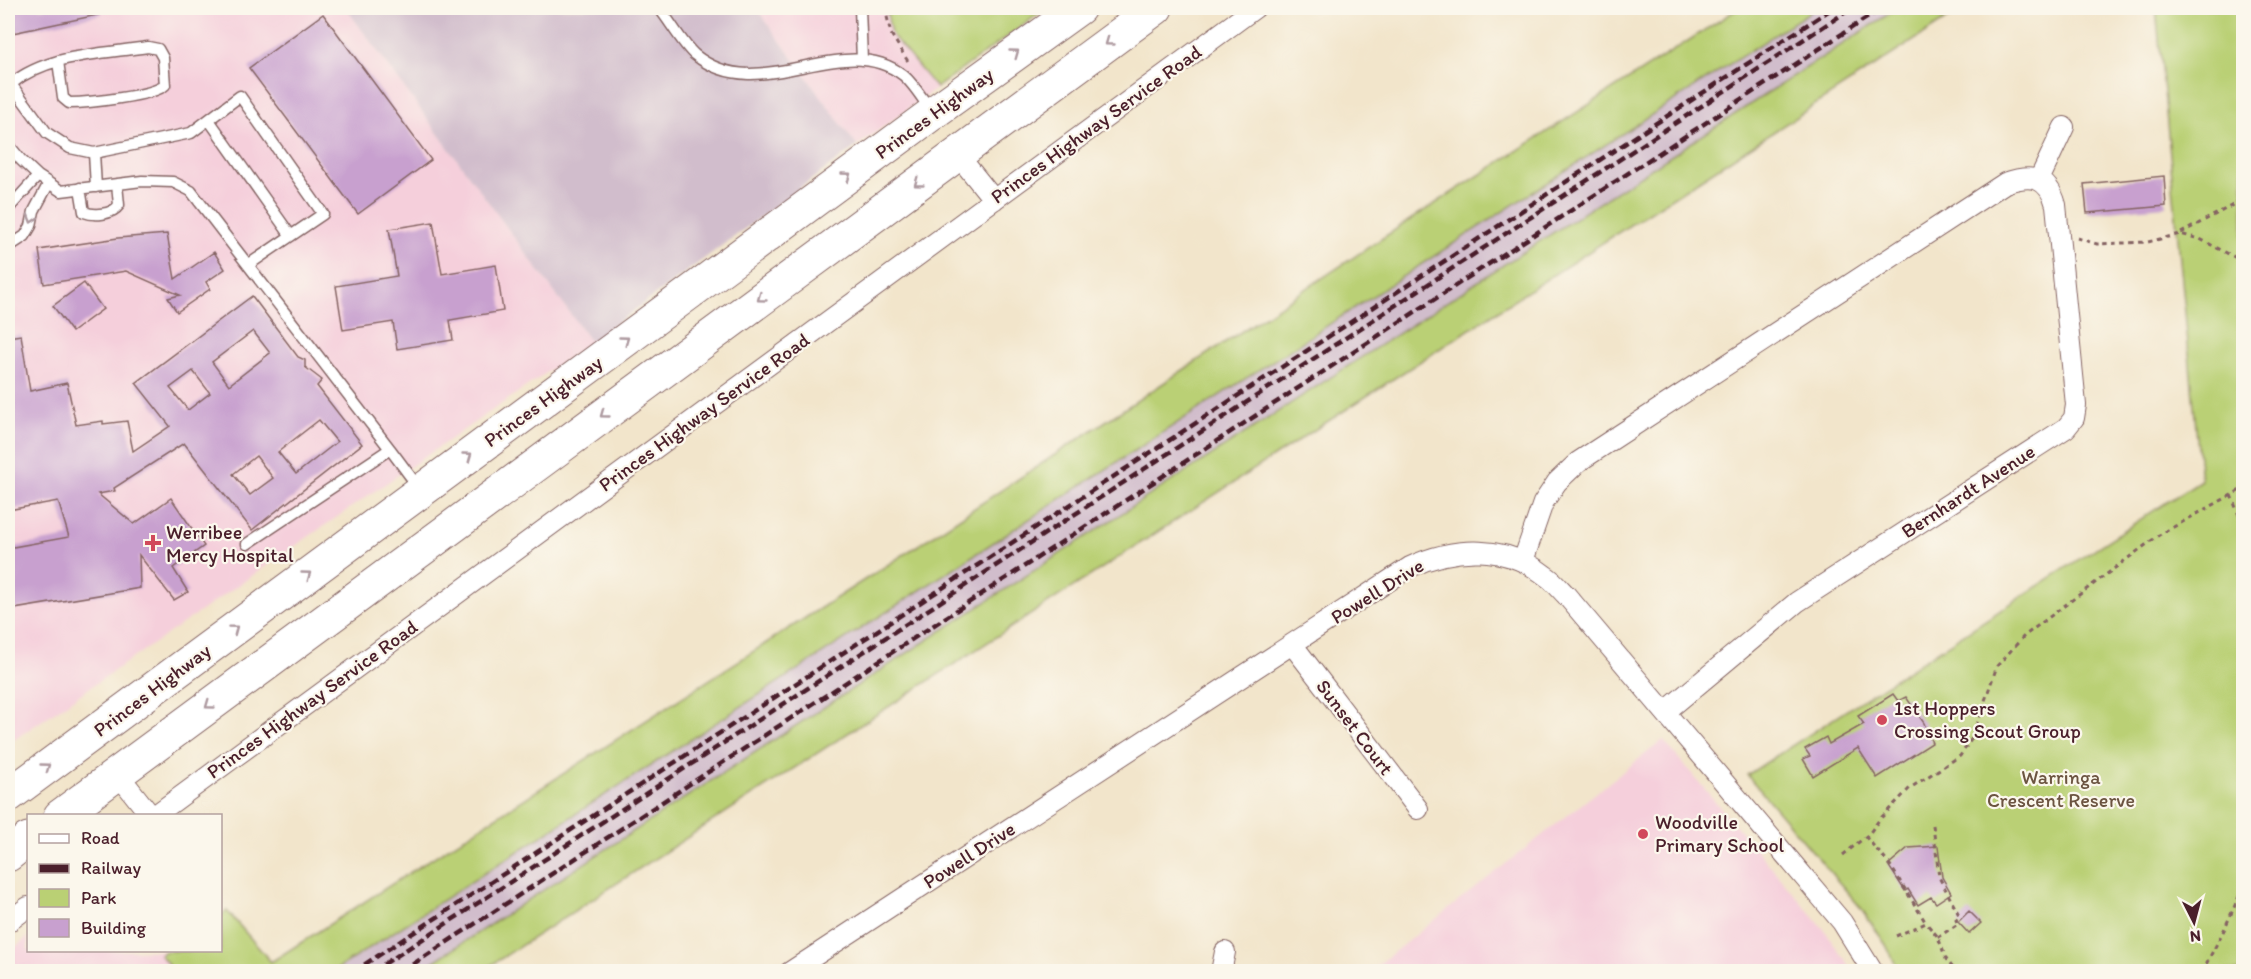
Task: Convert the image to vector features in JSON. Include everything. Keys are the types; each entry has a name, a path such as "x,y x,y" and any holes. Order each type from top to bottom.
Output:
{"highway":[{"name":"Princes Highway","path":"8,796 933,113 1079,8"},
{"path":"63,814 1156,8"},
{"path":"933,113 957,154"},
{"path":"260,609 290,646"},
{"path":"86,739 117,773"},
{"path":"8,855 27,840"}],"street":[{"name":"Princes Highway Service Road","path":"155,814 1255,8"},
{"path":"1523,561 1543,503 1557,482 1578,462 2005,183 2030,177 2039,180 2064,127"},
{"path":"957,154 994,200"},
{"name":"Bernhardt Avenue","path":"1665,712 1746,642 1797,602 2066,428 2074,418 2076,405 2059,232 2053,192 2039,180"},
{"name":"Powell Drive","path":"790,972 1410,567 1453,552 1477,551 1523,561 1546,576 1566,596 1842,922 1873,972"},
{"name":"Sunset Court","path":"1292,644 1418,809"},
{"path":"117,773 150,814"},
{"path":"8,922 27,908"}],"lane":[{"path":"659,8 694,55 722,72 753,75 786,72 840,60 862,60 883,64 904,76 933,113"},
{"path":"860,8 862,60"},
{"path":"58,61 63,98 69,103 160,90 165,85 163,58 158,49 148,48 58,61 25,72 9,85 47,133 70,148 94,153 191,133 240,96 323,214 248,265"},
{"path":"209,120 291,236"},
{"path":"8,144 38,176 61,191 142,181 173,182 191,191 421,491"},
{"path":"94,153 96,187"},
{"path":"8,209 38,176"},
{"path":"8,247 26,236 34,211 49,183"},
{"path":"80,188 84,212 104,213 113,211 118,205 117,184"},
{"path":"247,544 390,449"}],"path":[{"path":"885,8 891,34 910,64"},
{"path":"2059,232 2097,244 2148,242 2180,234 2244,197"},
{"path":"2180,234 2200,239 2244,262"},
{"path":"1843,855 1865,836 1910,788 1960,756 1972,738 1997,666 2024,636 2159,535 2244,488"},
{"path":"2231,495 2244,528"},
{"path":"1933,825 1939,877 1959,915 1956,921 1958,924 1938,937"},
{"path":"1865,836 1890,865 1926,923 1938,937 1946,959 1956,972"},
{"path":"2202,972 2244,885"},
{"path":"1896,936 1926,923"}],"shaded area":[{"name":"Werribee Mercy Hospital","path":"8,8 346,8 591,342 8,744"},
{"path":"346,8 756,8 857,146 591,342"},
{"path":"756,8 1047,8 857,146"},
{"path":"1816,8 1898,8 419,971 334,972"},
{"name":"Woodville Primary School","path":"1663,740 1823,928 1853,971 1370,971"},
{"path":"27,938 27,952 164,952 160,955 173,971 8,971 8,953"}],"green space":[{"path":"886,8 1047,8 936,88 891,34"},
{"path":"1739,8 1816,8 334,971 174,971 160,955 164,952 222,952 222,914 227,911 271,962 917,546 1419,214"},
{"path":"1898,8 1964,8 482,971 419,971"},
{"name":"Warringa Crescent Reserve","path":"2156,8 2243,8 2243,971 1899,971 1886,945 1861,908 1747,775 2201,480"}],"building":[{"path":"8,8 101,8 102,14 8,34"},
{"path":"323,14 431,160 358,214 249,68"},
{"path":"2164,176 2166,206 2087,213 2084,184"},
{"path":"433,222 442,274 496,265 503,311 450,320 453,340 397,349 393,322 343,330 336,286 397,276 389,229"},
{"path":"167,234 175,279 214,252 225,269 206,282 210,289 177,312 168,298 180,295 126,271 44,284 39,250 118,238"},
{"path":"84,283 103,309 72,332 53,306"},
{"path":"252,296 298,357 305,360 305,367 322,380 317,386 362,444 252,530 184,443 114,488 115,491 98,494 134,524 171,498 204,546 173,568 188,592 174,600 139,555 140,588 8,610 8,548 69,537 58,501 8,510 8,337 21,335 30,391 67,383 76,425 103,421 103,424 127,421 133,451 170,426 136,383","holes":["253,331 270,353 229,385 212,362","193,371 210,393 188,410 170,388","319,420 337,442 296,474 278,452","256,456 273,478 250,495 233,474"]},
{"path":"1893,694 1898,701 1906,697 1924,723 1932,743 1877,778 1858,748 1813,776 1803,759 1810,756 1805,749 1826,737 1829,744 1864,724 1858,716"},
{"path":"1938,846 1942,877 1951,893 1936,903 1931,897 1918,905 1908,889 1905,891 1888,865 1908,848"},
{"path":"1969,911 1981,923 1969,934 1958,922"}],"railway":[{"path":"353,972 1833,8"},
{"path":"372,972 1852,8"},
{"path":"401,972 1882,8"}],"place":[{"name":"Werribee Mercy Hospital","path":"153,543"},
{"name":"1st Hoppers Crossing Scout Group","path":"1882,720"},
{"name":"Woodville Primary School","path":"1643,834"}]}
